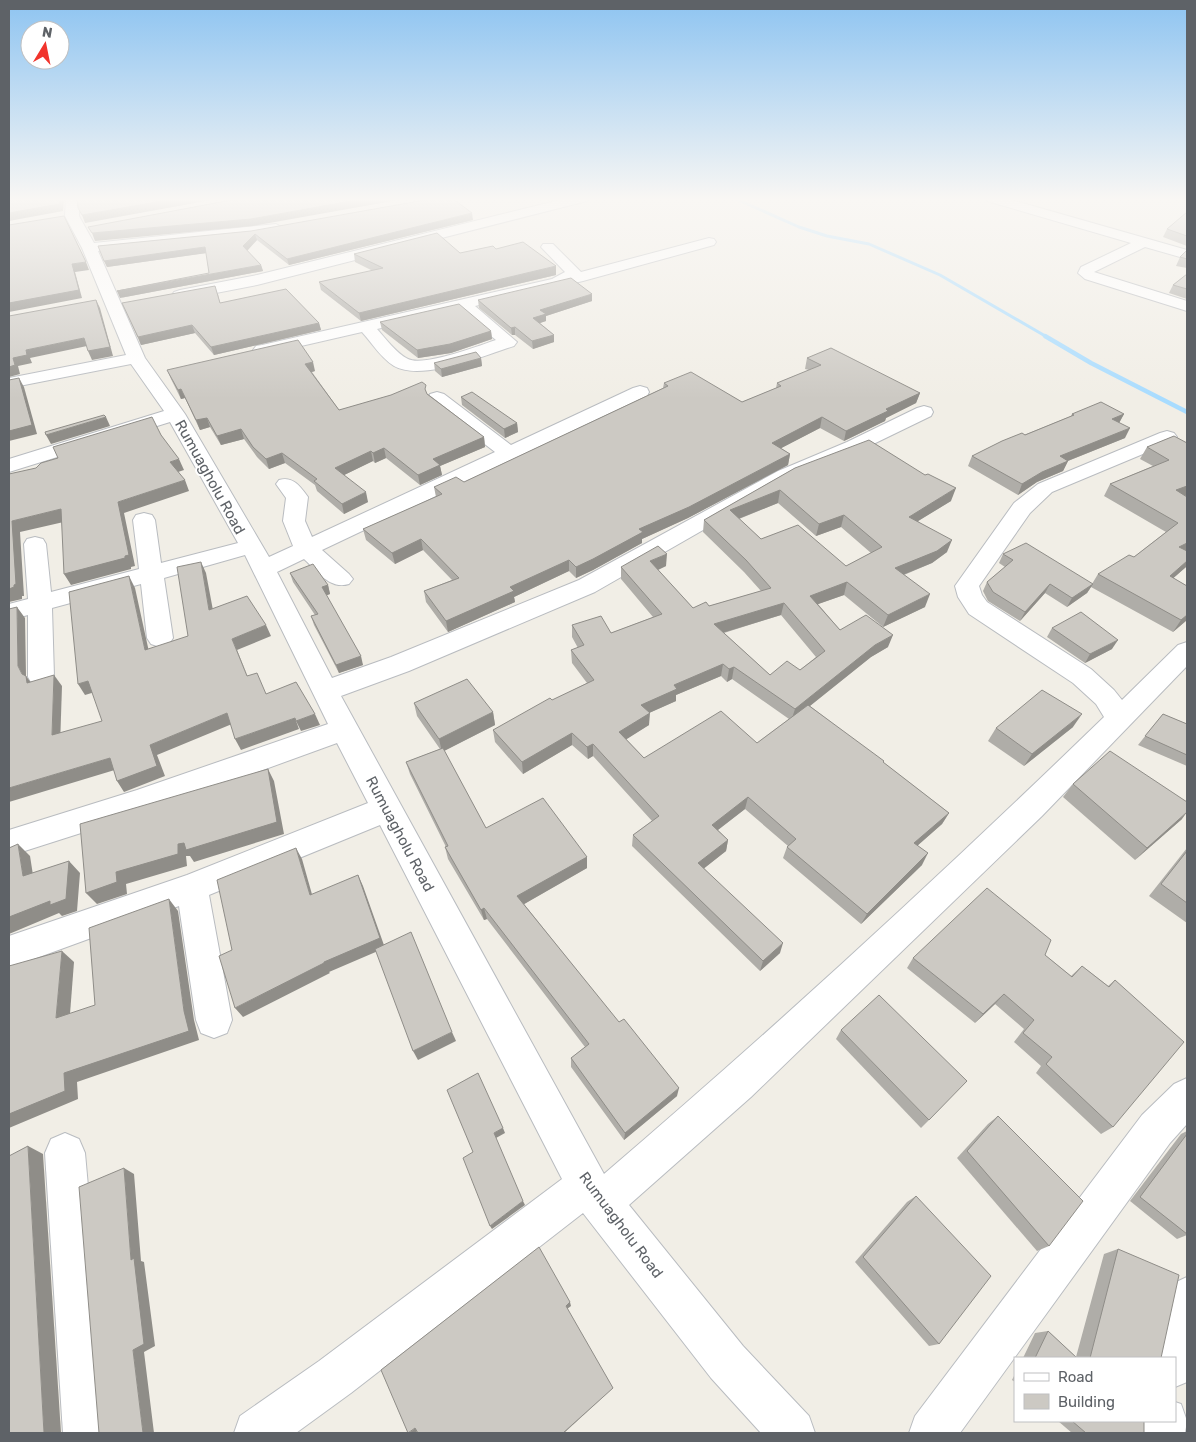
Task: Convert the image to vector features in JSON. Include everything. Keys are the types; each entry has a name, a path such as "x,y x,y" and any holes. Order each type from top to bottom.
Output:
{"street":[{"name":"Rumuagholu Road","path":"95,265 111,303 151,369 256,558 344,729 595,1193 727,1362 792,1433"},
{"path":"168,297 257,280 314,265"},
{"path":"557,283 574,273 566,265"},
{"path":"249,353 557,283 623,265"},
{"path":"1096,265 1086,270 1086,273 1090,276 1187,306"},
{"path":"366,327 401,362 410,366 426,366 508,342 462,304"},
{"path":"9,383 54,372 151,369"},
{"path":"9,612 151,574 306,549 640,392"},
{"path":"437,398 510,453"},
{"path":"326,691 400,664 586,586 785,474 854,446 924,412"},
{"path":"9,466 175,414"},
{"path":"1120,718 1105,697 1082,676 978,608 970,597 967,586 1022,508 1044,488 1167,438"},
{"path":"286,484 297,497 294,521 306,549 341,579"},
{"path":"144,520 160,638"},
{"path":"35,544 40,603 41,677"},
{"path":"257,1433 595,1193 738,1084 1031,807 1187,651"},
{"path":"9,843 139,802 344,729"},
{"path":"9,952 192,887 387,809"},
{"path":"192,887 214,1020"},
{"path":"932,1433 1150,1136 1187,1096"},
{"path":"65,1153 87,1433"},
{"path":"1176,1358 1187,1298"}],"building":[{"path":"9,265 72,265 79,290 9,303"},
{"path":"208,265 259,265 117,291 209,273"},
{"path":"377,265 556,266 359,313 319,282 383,268"},
{"path":"1187,274 1187,289 1173,285"},
{"path":"571,278 592,294 540,310 546,314 533,318 554,335 532,341 515,327 511,328 478,300"},
{"path":"215,286 220,303 286,289 319,323 211,347 192,325 138,337 122,303"},
{"path":"96,300 110,347 88,351 84,338 26,350 27,355 13,358 15,365 9,367 9,316"},
{"path":"459,304 491,331 450,344 417,350 380,322"},
{"path":"298,340 313,362 305,364 339,410 391,395 422,382 426,385 427,394 484,437 433,459 440,465 418,475 384,448 373,453 371,451 335,468 366,492 342,504 314,481 317,479 282,453 266,459 253,447 241,429 217,436 207,418 196,420 181,389 178,390 167,370"},
{"path":"831,348 920,393 846,431 822,417 772,443 790,454 689,507 639,529 643,532 593,559 576,567 569,560 510,587 514,591 446,621 424,591 459,578 421,539 392,553 363,529 442,494 434,487 456,477 464,482 668,386 664,383 691,372 742,402 781,386 777,383 821,365 807,358"},
{"path":"476,352 481,358 441,369 434,363"},
{"path":"19,378 32,425 9,431 9,380"},
{"path":"472,392 517,423 504,429 461,397"},
{"path":"1101,402 1124,414 1112,419 1130,428 1060,456 1068,461 1042,472 1022,484 972,456 1002,441 1022,433 1025,435"},
{"path":"104,415 106,417 46,435 45,432"},
{"path":"152,417 161,435 179,459 170,462 185,480 118,502 129,555 125,556 125,558 64,574 61,509 12,521 16,584 9,589 9,474 36,468 41,463 58,458 53,447"},
{"path":"1174,436 1187,443 1187,486 1176,490 1187,497 1187,543 1179,547 1187,551 1187,561 1170,576 1187,586 1187,615 1181,620 1098,574 1129,555 1134,557 1178,523 1110,484 1169,460 1147,447"},
{"path":"869,440 925,475 928,474 956,488 909,517 952,540 937,551 895,568 930,594 888,615 847,582 810,596 840,630 866,615 893,635 875,645 795,709 734,667 729,669 723,664 674,685 677,689 641,705 650,713 619,732 644,758 721,711 757,743 808,705 884,761 949,813 914,843 928,853 867,914 787,847 796,839 748,797 712,825 728,840 698,863 783,943 763,961 633,835 659,816 593,744 587,747 572,733 522,762 493,730 550,698 552,700 594,680 571,650 584,645 572,625 601,616 611,633 662,614 621,567 658,546 667,554 650,561 693,608 706,602 709,606 771,588 746,560 704,520 795,468","holes":["780,490 819,524 844,515 882,547 846,566 798,525 761,539 730,510","784,603 825,651 800,670 787,661 770,675 714,624"]},
{"path":"1026,543 1093,584 1072,598 1050,584 1025,612 993,592 987,582 1013,560 1003,554"},
{"path":"201,562 209,610 247,596 266,625 232,639 247,676 257,673 266,694 296,682 315,714 296,721 295,718 235,739 227,713 150,745 157,766 117,781 110,758 9,788 9,609 17,607 18,666 22,674 26,676 27,683 54,675 52,735 102,721 88,681 78,684 69,592 129,576 145,650 188,636 177,567"},
{"path":"313,564 328,585 322,587 361,656 336,665 311,616 318,614 290,573"},
{"path":"1081,612 1118,640 1090,654 1052,628"},
{"path":"467,679 493,712 439,739 414,703"},
{"path":"1042,690 1082,714 1032,754 996,728"},
{"path":"1163,714 1187,724 1187,755 1145,736"},
{"path":"443,748 486,828 543,798 587,857 517,896 619,1022 624,1019 679,1088 625,1133 571,1058 589,1044 484,908 481,910 445,847 448,846 406,762"},
{"path":"1110,751 1187,802 1187,812 1147,848 1073,784"},
{"path":"268,769 277,822 186,850 184,843 178,844 178,854 116,872 117,882 86,893 80,824"},
{"path":"18,844 23,876 69,861 66,899 50,905 50,901 9,917 9,848"},
{"path":"296,848 310,895 358,875 380,938 324,962 235,1008 219,956 232,950 217,880"},
{"path":"1187,851 1187,903 1161,884"},
{"path":"987,888 1051,940 1045,955 1072,977 1082,966 1109,987 1115,980 1184,1042 1113,1127 1046,1064 1052,1057 1023,1033 1034,1020 1004,994 983,1014 913,958"},
{"path":"169,899 184,1011 189,1031 64,1073 65,1091 9,1114 9,966 62,951 56,1018 95,1005 89,928"},
{"path":"411,932 452,1032 413,1051 375,949"},
{"path":"879,995 967,1081 929,1120 841,1030"},
{"path":"478,1073 503,1128 494,1133 523,1201 490,1226 463,1158 473,1152 447,1090"},
{"path":"998,1116 1083,1201 1049,1246 967,1151"},
{"path":"1187,1134 1187,1234 1140,1197"},
{"path":"28,1146 44,1433 9,1433 9,1156"},
{"path":"124,1168 131,1260 134,1258 144,1344 133,1350 143,1433 99,1433 79,1187"},
{"path":"916,1196 991,1276 939,1344 863,1257"},
{"path":"539,1247 570,1302 566,1306 613,1388 563,1433 418,1433 415,1428 408,1433 381,1370"},
{"path":"1118,1249 1179,1275 1161,1357 1090,1357"},
{"path":"1048,1331 1076,1357 1035,1357"},
{"path":"1073,1422 1144,1422 1144,1433 1086,1433"}],"waterway":[{"path":"918,265 940,275 1047,337"},
{"path":"1045,336 1091,363 1187,412"}]}
